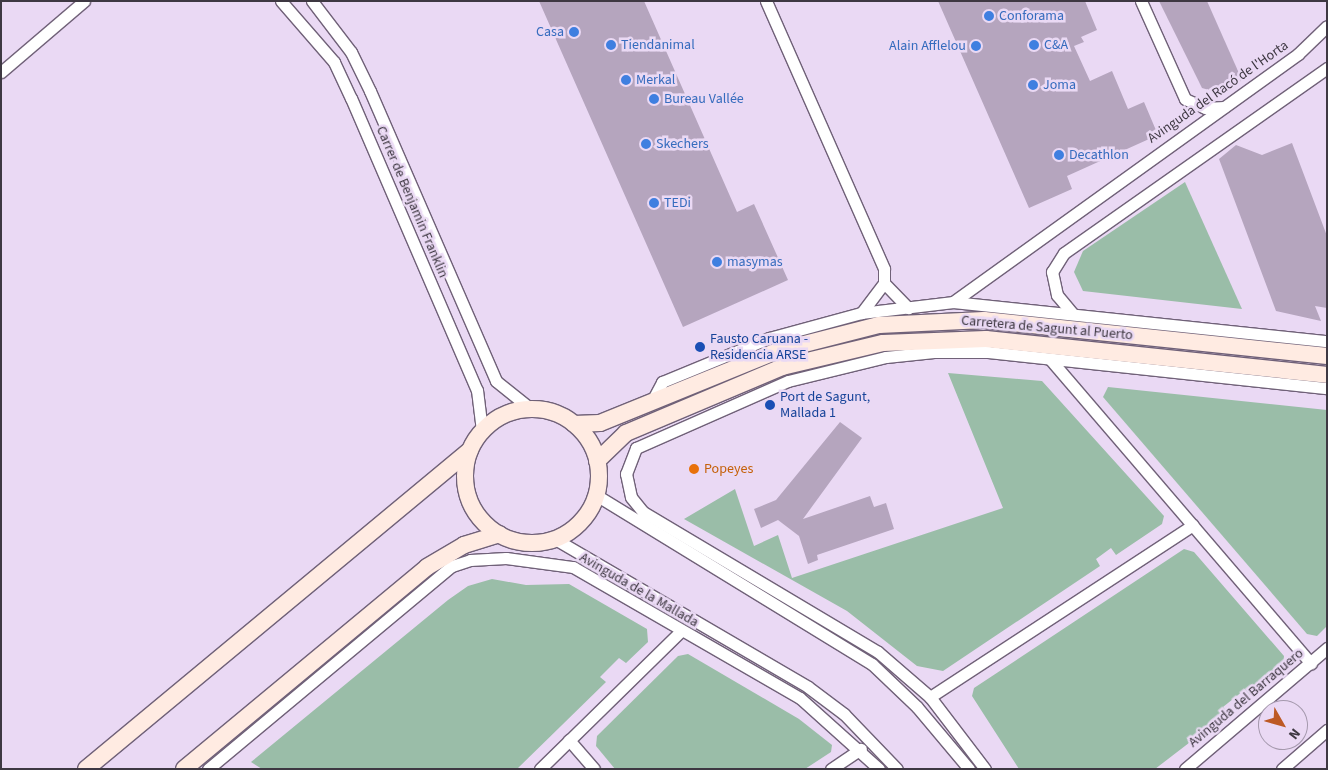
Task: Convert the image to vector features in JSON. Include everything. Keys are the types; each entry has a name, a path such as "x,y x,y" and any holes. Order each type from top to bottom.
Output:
{"street":[{"path":"44,34 73,1"},
{"path":"1,72 84,1"},
{"name":"Carrer de Benjamin Franklin","path":"281,1 334,62 351,98 477,390 482,431"},
{"name":"Carrer de Benjamin Franklin","path":"312,1 351,52 496,381 531,409"},
{"path":"766,1 884,269 884,283 861,313"},
{"path":"1140,1 1185,98 1205,108 1224,107"},
{"name":"Avinguda del Racó de l'Horta","path":"953,302 1298,54 1327,26"},
{"path":"1073,314 1056,295 1052,272 1064,253 1327,68"},
{"path":"884,283 908,308"},
{"path":"651,403 662,382 769,338 861,313 953,302 1327,341"},
{"name":"Carretera de Sagunt al Puerto","path":"574,424 600,423 821,336 934,320 984,320 1327,356"},
{"name":"Carretera de Sagunt al Puerto","path":"597,460 626,433 782,367 883,343 934,338 986,339 1327,375"},
{"path":"985,769 930,697 840,626 643,512 631,497 626,474 636,448 677,427 788,381 886,356 988,352 1327,388"},
{"path":"1050,359 1311,663"},
{"path":"531,409 554,412 574,424 588,440 597,460 596,495 580,522 555,538 526,543 499,534 483,522 468,496 465,468 470,450 482,431 504,415 531,409"},
{"path":"654,422 677,427"},
{"path":"86,769 470,450"},
{"path":"596,495 652,532 872,664 918,707 970,769"},
{"path":"930,697 1193,525"},
{"path":"652,532 668,526"},
{"path":"184,769 424,569 464,545 499,534"},
{"name":"Avinguda de la Mallada","path":"555,538 606,572 808,687 844,714 897,769"},
{"name":"Avinguda de la Mallada","path":"208,769 452,566 470,560 506,558 573,567 611,591 800,698 861,749 879,769"},
{"path":"417,595 424,569"},
{"path":"606,572 611,591"},
{"path":"540,769 681,631"},
{"name":"Avinguda del Barraquero","path":"1185,769 1327,648"},
{"path":"1282,769 1327,730"},
{"path":"569,740 594,769"},
{"path":"831,769 861,749"}],"green space":[{"path":"1185,182 1242,309 1083,291 1074,272 1083,251"},
{"path":"948,373 1042,381 1164,516 1162,524 1116,555 1111,548 1096,559 1100,566 943,671 917,666 847,611 684,519 735,489 754,546 778,535 792,578 1003,508"},
{"path":"1108,387 1327,410 1327,626 1317,636 1307,634 1103,397"},
{"path":"1184,549 1194,552 1284,656 1283,667 1249,696 1243,691 1223,707 1228,713 1155,769 1019,769 972,696 974,688"},
{"path":"492,579 526,585 569,584 647,629 648,642 626,663 619,658 600,677 606,682 517,769 262,769 251,762 448,600 468,586"},
{"path":"688,654 799,719 832,745 831,752 805,769 615,769 596,746 597,736 678,656"}],"building":[{"path":"539,1 644,1 737,212 754,204 788,280 683,327"},
{"path":"938,1 1085,1 1097,30 1081,37 1084,42 1074,46 1090,81 1112,71 1128,109 1144,102 1158,135 1067,176 1072,189 1029,208"},
{"path":"1159,1 1207,1 1242,80 1223,94 1202,88"},
{"path":"1292,143 1327,236 1327,308 1315,306 1321,321 1276,311 1219,159 1236,145 1262,155"},
{"path":"840,422 862,438 803,519 870,496 874,507 886,503 894,529 817,555 818,560 808,564 799,536 778,520 761,528 754,509 776,500"}],"place":[{"name":"Conforama","path":"989,16"},
{"name":"Casa","path":"574,32"},
{"name":"Tiendanimal","path":"611,45"},
{"name":"C&A","path":"1034,45"},
{"name":"Alain Afflelou","path":"976,46"},
{"name":"Merkal","path":"626,80"},
{"name":"Joma","path":"1033,85"},
{"name":"Bureau Vallée","path":"654,99"},
{"name":"Skechers","path":"646,144"},
{"name":"Decathlon","path":"1059,155"},
{"name":"TEDi","path":"654,203"},
{"name":"masymas","path":"717,262"},
{"name":"Fausto Caruana - Residencia ARSE","path":"700,347"},
{"name":"Port de Sagunt, Mallada 1","path":"770,405"},
{"name":"Popeyes","path":"694,469"}]}
